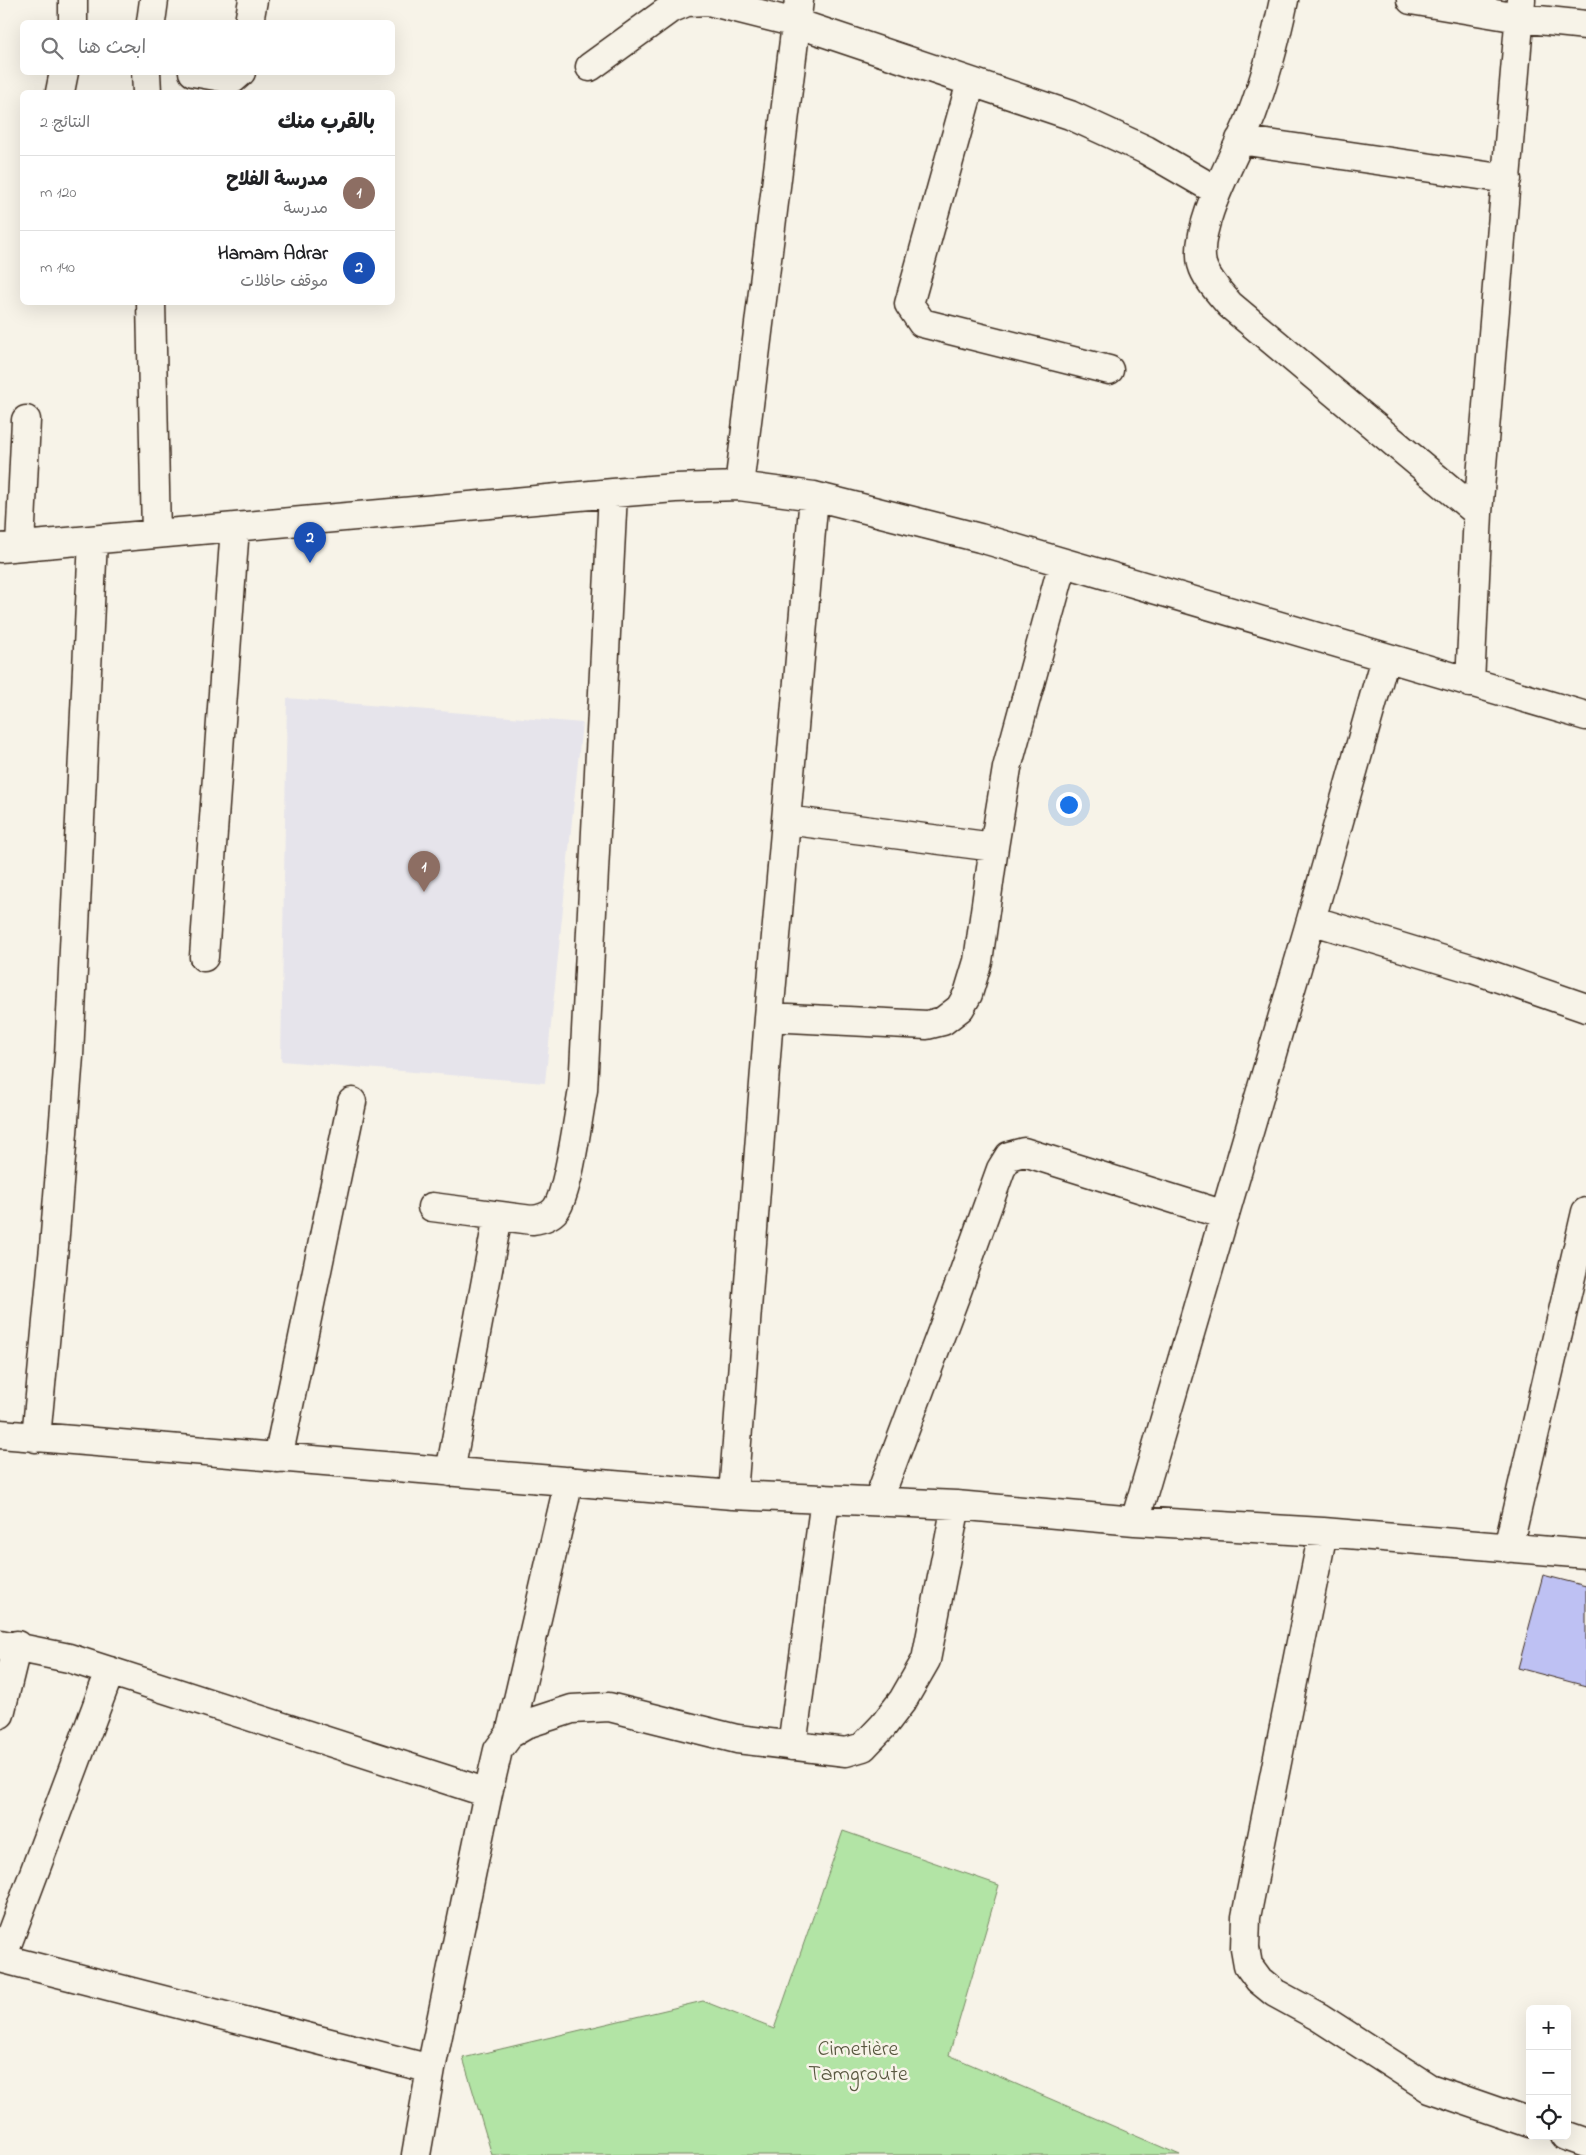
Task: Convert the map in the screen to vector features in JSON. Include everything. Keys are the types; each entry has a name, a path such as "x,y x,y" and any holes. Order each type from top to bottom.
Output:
{"street":[{"path":"73,0 73,20"},
{"path":"151,20 154,0"},
{"path":"249,20 252,0"},
{"path":"590,67 670,9 687,2 708,0 797,11 971,82 1070,115 1146,150 1217,191"},
{"path":"1284,0 1252,114 1217,191 1201,247 1202,265 1212,283 1230,305 1478,514"},
{"path":"1411,0 1520,9 1586,24"},
{"path":"1470,683 1478,514 1520,9"},
{"path":"739,486 797,11"},
{"path":"60,90 63,75"},
{"path":"146,75 146,90"},
{"path":"210,75 233,79 238,75"},
{"path":"971,82 909,304 922,323 1109,370"},
{"path":"1240,140 1506,179"},
{"path":"151,305 156,534"},
{"path":"26,420 10,547 613,493 675,488 739,486 814,496 971,536 1586,716"},
{"path":"432,1207 532,1220 550,1215 555,1210 565,1181 583,1090 613,493"},
{"path":"733,1494 769,1017 814,496"},
{"path":"204,957 235,527"},
{"path":"36,1438 69,1056 93,540"},
{"path":"769,1017 919,1025 943,1022 960,1008 968,994 978,961 994,847 1008,768 1063,562"},
{"path":"1135,1521 1311,920 1385,658"},
{"path":"786,820 994,847"},
{"path":"1311,920 1473,969 1586,1008"},
{"path":"278,1458 352,1102"},
{"path":"878,1501 954,1300 1000,1169 1009,1156 1024,1152 1224,1215"},
{"path":"1508,1548 1579,1268 1586,1212"},
{"path":"450,1472 498,1216"},
{"path":"0,1434 733,1494 956,1505 1135,1521 1323,1532 1586,1554"},
{"path":"510,1734 569,1481"},
{"path":"792,1746 825,1499"},
{"path":"416,2155 431,2069 488,1793 498,1750 510,1734 528,1723 549,1715 572,1709 609,1707 737,1739 846,1752 863,1747 903,1700 926,1660 956,1505"},
{"path":"1323,1532 1246,1917 1245,1948 1248,1965 1259,1980 1275,1993 1319,2017 1429,2088 1526,2122"},
{"path":"0,1714 9,1644 110,1671 488,1793"},
{"path":"110,1671 1,1958 431,2069"},
{"path":"1571,2138 1586,2143"}],"shaded area":[{"path":"287,698 582,723 545,1083 281,1061"}],"green space":[{"name":"Cimetière Tamgroute","path":"843,1831 999,1885 949,2055 1180,2155 492,2155 463,2058 703,2001 774,2029"}],"building":[{"path":"1543,1575 1586,1586 1586,1686 1518,1668"}],"place":[{"name":"Hamam Adrar","path":"310,563"},
{"name":"مدرسة الفلاح","path":"424,892"}]}
